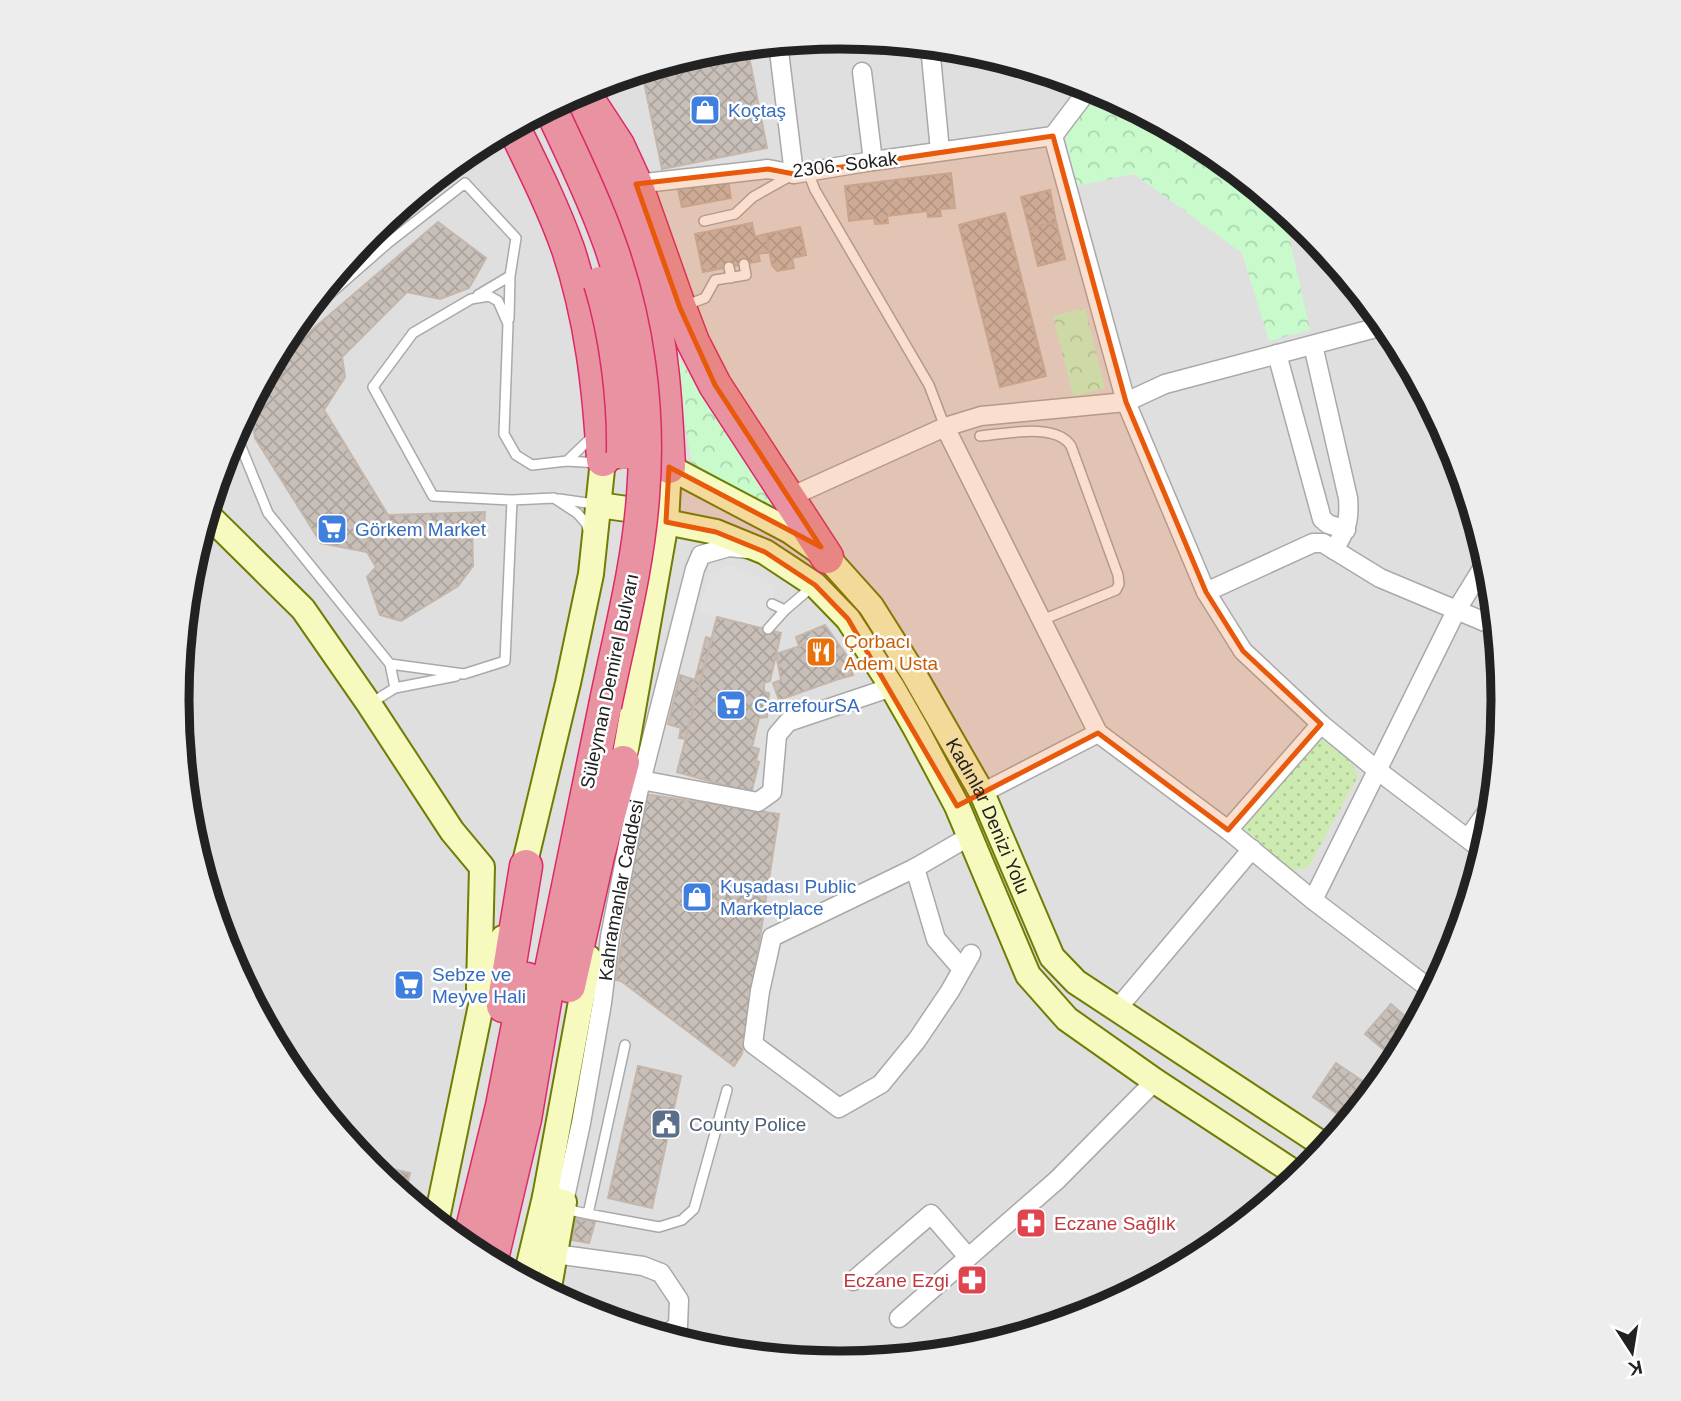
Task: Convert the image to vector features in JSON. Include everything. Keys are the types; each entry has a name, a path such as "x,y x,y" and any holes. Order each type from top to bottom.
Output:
{"highway":[{"path":"589,100 618,145 636,184 693,342 715,385 827,556"},
{"path":"576,105 632,239 648,287 661,356 669,467"},
{"name":"Süleyman Demirel Bulvarı","path":"470,1236 595,703 632,577 643,496 643,399 633,329 608,239 554,115"},
{"name":"Süleyman Demirel Bulvarı","path":"494,1251 525,1119 548,984 595,703 622,498 623,431 615,358 604,297 586,241 535,125"},
{"path":"517,135 543,187 568,248 583,299 596,367 603,462"},
{"path":"596,367 612,381 635,383 647,379 661,356"},
{"path":"511,1262 598,856 632,771"},
{"path":"455,1225 506,993 526,866"}],"main road":[{"name":"Kadınlar Denizi Yolu","path":"603,462 616,455 637,454 650,457 790,531 827,556 871,606 982,793 1052,957 1076,982 1319,1142"},
{"path":"438,1212 480,1010 526,866 591,574 603,462"},
{"path":"528,1272 554,1199 632,771 635,697 666,522 669,467"},
{"name":"Kadınlar Denizi Yolu","path":"599,502 634,509 666,522 716,532 765,552 815,585 848,619 892,687 957,806 1028,975 1067,1019 1155,1082 1294,1167"},
{"path":"214,521 303,609 452,831 482,867 478,978 480,1010"},
{"path":"658,569 673,542 690,536 728,537"},
{"path":"957,806 982,793"},
{"path":"1052,957 1072,988 1141,1040 1311,1151"},
{"path":"1028,975 1295,1167"},
{"path":"550,1284 555,1254 554,1199"}],"street":[{"path":"780,52 801,173"},
{"path":"931,56 940,151"},
{"path":"862,72 873,161"},
{"path":"1083,96 1053,136 1126,402 1206,592 1243,652 1321,724 1377,770 1476,843"},
{"name":"2306. Sokak","path":"636,184 768,169 801,173 1053,136"},
{"path":"790,497 946,427 981,416 1126,402 1165,384 1374,328"},
{"path":"1313,345 1348,498 1349,517 1346,530 1334,550"},
{"path":"1277,355 1322,519 1346,530"},
{"path":"946,427 1098,733 1228,830 1313,900 1426,986"},
{"path":"1206,592 1313,542 1324,543 1380,578 1487,623"},
{"name":"Kahramanlar Caddesi","path":"632,771 701,555 729,547 765,552"},
{"path":"1313,900 1456,611 1479,573"},
{"path":"632,771 758,802 772,792 777,735 788,722 892,687"},
{"path":"1228,830 1321,724"},
{"path":"982,793 1098,733"},
{"path":"1469,837 1480,821"},
{"path":"915,868 936,939 966,962 917,1040 881,1084 839,1108 753,1044 760,991 772,937 915,868 970,836"},
{"path":"1116,1009 1252,849"},
{"path":"899,1318 1057,1180 1155,1082"},
{"path":"853,1281 931,1214 968,1258"},
{"path":"555,1254 643,1266 661,1273 679,1300 678,1326 672,1330"}],"lane":[{"path":"704,221 735,214 753,197 801,173 815,190 929,385 946,427"},
{"path":"340,285 387,243 465,183 516,238 510,276 504,434 516,454 532,465 567,461 603,462"},
{"path":"735,214 737,226"},
{"path":"719,218 721,229"},
{"path":"680,308 705,298 715,280 746,275 744,264"},
{"path":"729,267 731,278"},
{"path":"510,276 413,333 373,387 433,496 512,500 554,498 599,502"},
{"path":"471,299 489,296 498,301 508,324"},
{"path":"567,461 594,436 601,421"},
{"path":"980,436 1043,431 1064,438 1070,446 1118,575 1119,584 1116,590 1042,620"},
{"path":"241,447 268,513 390,664 395,688"},
{"path":"554,498 577,513 586,523 594,544 591,574"},
{"path":"369,705 395,688 464,674 505,661 512,500"},
{"path":"768,629 785,610 815,585"},
{"path":"772,604 785,610"},
{"path":"390,664 464,674"},
{"path":"588,1214 625,1045"},
{"path":"554,1199 574,1211 659,1227 682,1220 694,1209 727,1090"}],"highlighted area":[{"path":"1053,136 1126,402 1206,592 1243,651 1321,724 1228,830 1098,733 957,806 848,619 815,585 765,552 716,532 666,522 669,467 821,547 715,385 680,308 636,184 768,169 794,174"}],"shaded area":[{"path":"798,50 883,50 926,55 1009,71 1050,84 1129,116 1166,136 1237,184 1270,211 1330,271 1357,304 1405,375 1425,412 1457,491 1470,532 1486,615 1491,658 1491,743 1486,786 1470,869 1457,910 1425,989 1405,1026 1357,1097 1330,1130 1270,1190 1237,1217 1166,1265 1129,1285 1050,1317 1009,1330 926,1346 883,1351 798,1351 755,1346 672,1330 631,1317 552,1285 515,1265 444,1217 411,1190 351,1130 324,1097 276,1026 256,989 224,910 211,869 195,786 190,743 190,658 195,615 211,532 224,491 256,412 276,375 324,304 351,271 411,211 444,184 515,136 552,116 631,84 672,71 755,55"},
{"name":"CarrefourSA","path":"732,565 776,586 766,629 781,633 770,681 764,683 764,692 769,693 767,717 759,719 752,746 759,749 756,761 759,762 752,790 745,791 677,772 717,618 698,612 709,574"}],"green space":[{"path":"1088,98 1166,136 1237,184 1287,227 1310,330 1269,341 1242,253 1134,174 1077,186 1064,131"},
{"path":"1085,308 1105,388 1073,396 1053,316"},
{"path":"678,360 682,363 776,509 692,463"},
{"path":"1328,739 1352,764 1358,776 1308,868 1292,870 1241,826 1314,740"}],"building":[{"path":"749,56 767,148 662,169 644,80 672,71"},
{"path":"951,173 955,208 940,209 941,216 928,217 927,211 887,216 888,223 875,224 874,218 849,221 845,186"},
{"path":"728,180 731,198 682,207 678,189"},
{"path":"1050,190 1056,222 1029,228 1021,197"},
{"path":"1005,213 1046,376 1000,387 959,225"},
{"path":"438,222 486,258 469,288 440,299 407,292 342,357 345,377 324,410 388,515 485,512 484,526 387,527 369,537 367,552 321,543 255,438 252,420 296,343"},
{"path":"1056,222 1065,259 1038,266 1029,228"},
{"path":"752,223 755,237 766,234 769,252 758,254 760,261 703,272 695,234"},
{"path":"800,227 806,255 792,258 794,268 777,271 772,265 766,234"},
{"path":"472,525 473,566 458,586 401,621 380,615 367,577 376,567 367,552 369,537 387,527"},
{"name":"CarrefourSA","path":"717,617 781,633 770,681 764,683 764,692 769,693 767,717 759,718 752,747 759,749 756,761 759,762 752,790 745,791 677,772"},
{"path":"825,625 847,656 853,675 839,679 833,661 827,663 819,640 799,646 796,637"},
{"path":"706,637 712,639 685,739 679,738 681,728 668,724 680,675 695,680"},
{"path":"819,640 827,663 833,661 839,679 779,700 773,683 781,680 776,654"},
{"name":"Kuşadası Public Marketplace","path":"644,794 779,814 742,1054 734,1066 621,981 616,980"},
{"path":"1391,1004 1409,1019 1388,1053 1365,1034"},
{"path":"1336,1063 1367,1084 1341,1116 1313,1097"},
{"path":"638,1066 681,1076 652,1208 608,1198"},
{"path":"387,1168 410,1173 407,1186"},
{"path":"576,1218 595,1222 589,1243 572,1240"}],"place":[{"name":"Koçtaş","path":"705,110"},
{"name":"Görkem Market","path":"332,529"},
{"name":"Çorbacı Adem Usta","path":"821,652"},
{"name":"CarrefourSA","path":"731,705"},
{"name":"Kuşadası Public Marketplace","path":"697,897"},
{"name":"Sebze ve Meyve Hali","path":"409,985"},
{"name":"County Police","path":"666,1124"},
{"name":"Eczane Sağlık","path":"1031,1223"},
{"name":"Eczane Ezgi","path":"972,1280"}]}
